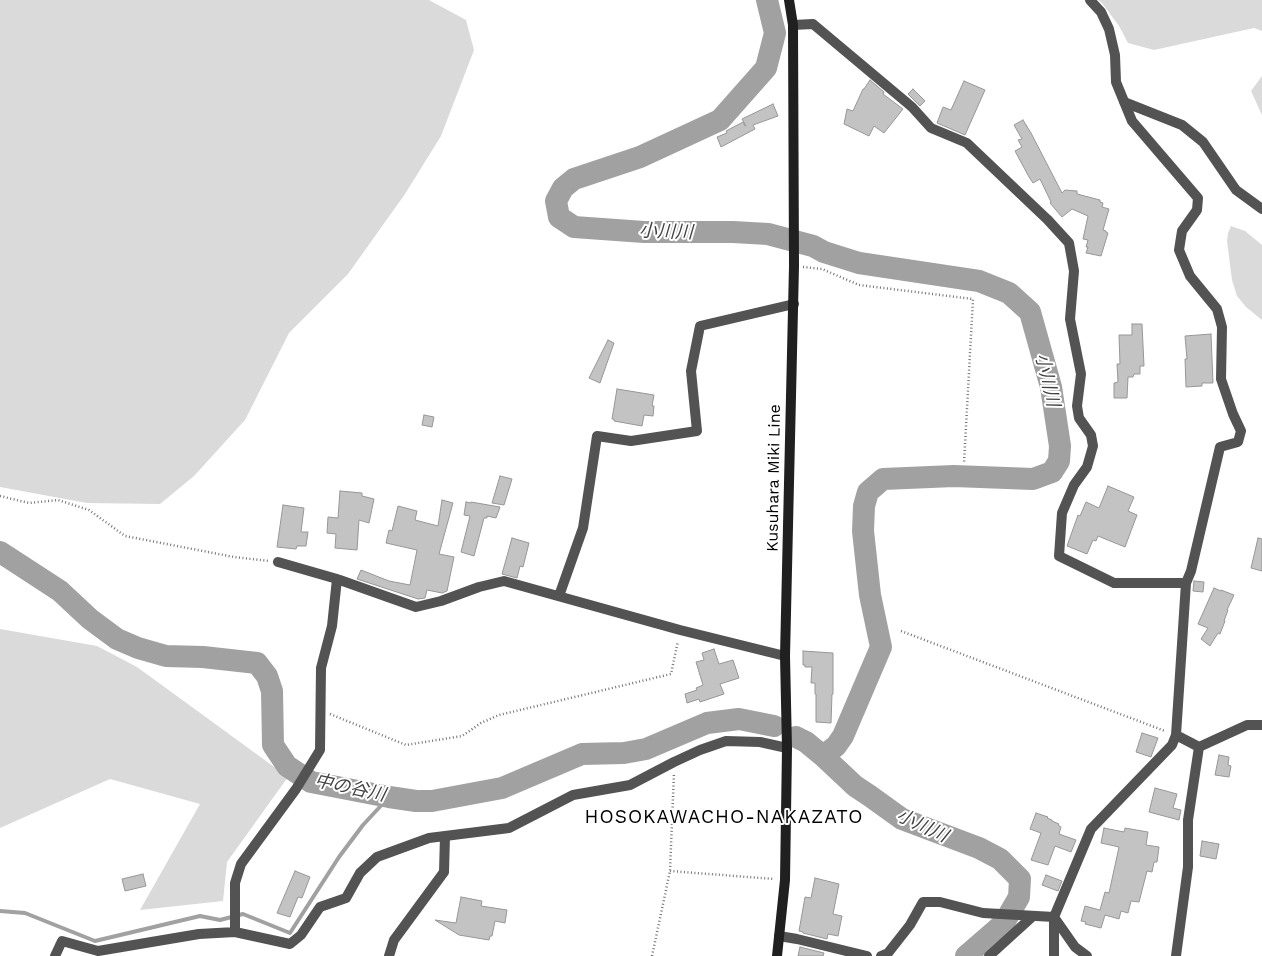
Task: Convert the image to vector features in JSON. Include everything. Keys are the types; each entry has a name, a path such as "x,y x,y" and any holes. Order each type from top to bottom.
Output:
{"main road":[{"name":"Kusuhara Miki Line","path":"777,956 785,880 787,748 785,656 795,228 792,25 789,0"}],"street":[{"path":"1054,956 1054,918 1091,829 1172,745 1176,736 1186,583 1191,570 1220,447 1238,442 1241,431 1221,379 1222,327 1217,309 1190,276 1179,250 1182,231 1197,210 1198,198 1132,121 1116,82 1115,54 1109,29 1100,12 1090,0"},
{"path":"792,25 813,24 912,108 931,128 967,143 1047,219 1069,243 1074,271 1070,319 1081,374 1077,406 1079,418 1091,435 1093,446 1087,467 1074,485 1062,513 1059,556 1114,583 1186,583"},
{"path":"1124,102 1182,125 1203,142 1236,190 1262,209"},
{"path":"559,596 583,528 598,436 632,441 697,431 691,372 700,326 794,304"},
{"path":"278,562 337,579 416,606 441,601 504,580 680,630 785,656"},
{"path":"235,928 235,883 241,864 296,789 320,750 321,668 332,626 337,579"},
{"path":"1176,736 1199,747 1247,726 1262,725"},
{"path":"55,956 62,940 98,951 235,928 290,944 301,935 320,907 346,898 360,873 377,857 429,838 509,828 573,795 630,785 700,750 726,741 760,742 787,748"},
{"path":"1176,956 1188,868 1188,820 1199,747"},
{"path":"389,956 394,940 444,872 446,836"},
{"path":"881,956 888,954 910,925 923,902 940,902 983,913 1054,918 1075,947 1087,956"},
{"path":"989,956 1033,916"},
{"path":"779,936 867,956"}],"path":[{"path":"794,266 822,269 859,284 974,299 964,463"},
{"path":"0,496 29,503 58,500 89,510 126,536 234,557 278,562"},
{"path":"320,710 406,745 462,736 499,715 671,674 680,630"},
{"path":"901,631 1176,736"},
{"path":"652,956 670,871 674,762"},
{"path":"670,871 785,880"}],"shaded area":[{"path":"0,0 429,0 466,20 474,50 441,136 405,194 348,274 289,333 245,420 194,476 160,504 87,503 0,487"},
{"path":"1098,0 1262,0 1262,31 1254,28 1154,50 1128,43 1119,26"},
{"path":"1262,76 1262,115 1251,91"},
{"path":"1231,226 1245,231 1262,245 1262,320 1246,307 1237,296 1232,280 1227,241"},
{"path":"0,629 97,646 137,667 288,777 227,862 223,901 140,910 200,804 110,779 0,828"}],"building":[{"path":"870,80 884,92 883,94 903,109 884,133 874,126 869,136 844,124 847,109 853,111 863,89"},
{"path":"964,81 985,90 965,135 937,123 943,107 951,110"},
{"path":"913,89 925,101 920,106 908,94"},
{"path":"773,104 778,116 753,125 755,129 721,147 717,137 727,133 726,131 743,122 746,126 742,119"},
{"path":"1023,120 1062,193 1065,190 1077,191 1077,194 1100,200 1103,203 1102,207 1109,209 1103,230 1108,233 1101,256 1086,253 1088,240 1083,239 1088,216 1072,209 1062,217 1050,203 1040,179 1033,183 1029,177 1015,151 1022,147 1018,140 1022,139 1014,125"},
{"path":"1132,324 1142,324 1144,366 1140,366 1140,374 1128,377 1127,398 1114,398 1114,383 1118,382 1117,364 1120,364 1119,335 1132,335"},
{"path":"1211,334 1213,383 1202,383 1202,386 1186,387 1185,359 1187,359 1185,336"},
{"path":"608,340 614,343 600,383 589,378"},
{"path":"617,389 654,395 653,416 644,415 642,426 614,421 612,419"},
{"path":"424,415 434,417 432,427 422,425"},
{"path":"500,476 512,479 504,505 492,503"},
{"path":"1108,486 1134,497 1128,511 1137,515 1125,547 1098,536 1096,541 1093,540 1087,554 1067,546 1078,515 1080,516 1086,502 1099,508"},
{"path":"340,491 362,493 362,496 374,499 369,523 359,520 357,550 335,548 336,534 327,533 328,517 338,518"},
{"path":"442,500 453,503 439,554 454,557 447,591 442,593 427,590 425,598 418,599 357,579 361,570 389,581 410,585 417,550 386,543 389,530 392,531 398,506 417,511 415,520 438,526"},
{"path":"466,502 500,507 496,518 487,516 487,518 484,518 474,556 461,552 470,516 464,515"},
{"path":"283,505 304,508 301,532 308,532 306,546 297,546 296,549 277,547"},
{"path":"512,538 529,543 523,567 520,566 517,578 502,574"},
{"path":"1258,538 1262,539 1262,571 1251,568"},
{"path":"1194,581 1204,582 1203,592 1193,591"},
{"path":"1214,588 1234,595 1227,610 1220,634 1218,633 1210,646 1201,639 1208,628 1198,624"},
{"path":"714,649 719,664 733,660 739,678 720,684 724,694 700,702 699,699 687,703 685,694 697,690 696,688 703,685 696,662 704,660 702,653"},
{"path":"803,651 833,653 831,723 816,722 815,683 811,683 812,667 805,667 803,665"},
{"path":"1142,733 1158,738 1151,757 1136,752"},
{"path":"1219,755 1229,757 1228,765 1231,766 1229,777 1215,775"},
{"path":"1155,788 1177,794 1173,808 1181,810 1179,820 1149,812"},
{"path":"1036,813 1048,817 1059,824 1061,827 1059,834 1076,840 1071,852 1055,846 1048,865 1031,860 1041,833 1030,829"},
{"path":"1104,828 1124,832 1125,828 1148,832 1146,845 1159,847 1157,862 1154,862 1152,872 1147,871 1139,902 1131,901 1128,913 1121,911 1119,919 1105,915 1101,928 1085,924 1086,922 1081,921 1085,906 1100,910 1105,892 1109,893 1119,847 1101,843"},
{"path":"1202,841 1219,844 1216,859 1200,856"},
{"path":"295,871 310,877 302,898 298,897 290,917 277,913"},
{"path":"143,874 146,886 125,891 122,879"},
{"path":"1046,875 1062,881 1058,891 1042,885"},
{"path":"815,878 839,884 833,914 842,916 838,936 828,934 827,939 799,931 805,897 811,898"},
{"path":"461,897 482,901 481,906 507,910 505,923 495,921 492,936 490,936 489,940 459,935 435,920 456,923"},
{"path":"800,947 824,953 823,956 798,956"}],"waterway":[{"name":"小川川","path":"767,0 775,33 766,68 720,120 640,157 574,179 563,188 556,201 559,217 574,227 644,232 768,234 813,246 824,252 859,263 979,281 1009,293 1030,312 1051,387 1060,446 1059,461 1052,472 1033,479 954,476 883,479 868,492 864,506 863,531 870,595 881,647 843,736 836,746 823,756 855,786 902,819 979,848 1000,859 1020,879 1019,897 1004,923 966,956"},
{"name":"中の谷川","path":"0,552 60,591 90,619 117,639 138,648 166,656 203,657 257,663 267,676 272,691 273,745 287,766 311,782 389,797 432,801 502,788 582,754 624,753 646,749 707,723 739,719 774,726"},
{"name":"中の谷川","path":"796,737 806,742 823,756"},
{"path":"0,911 25,913 95,941 200,916 220,920 243,914 290,933 339,857 363,825 389,797"}],"district":[{"name":"HOSOKAWACHO-NAKAZATO","path":"724,817"}]}
